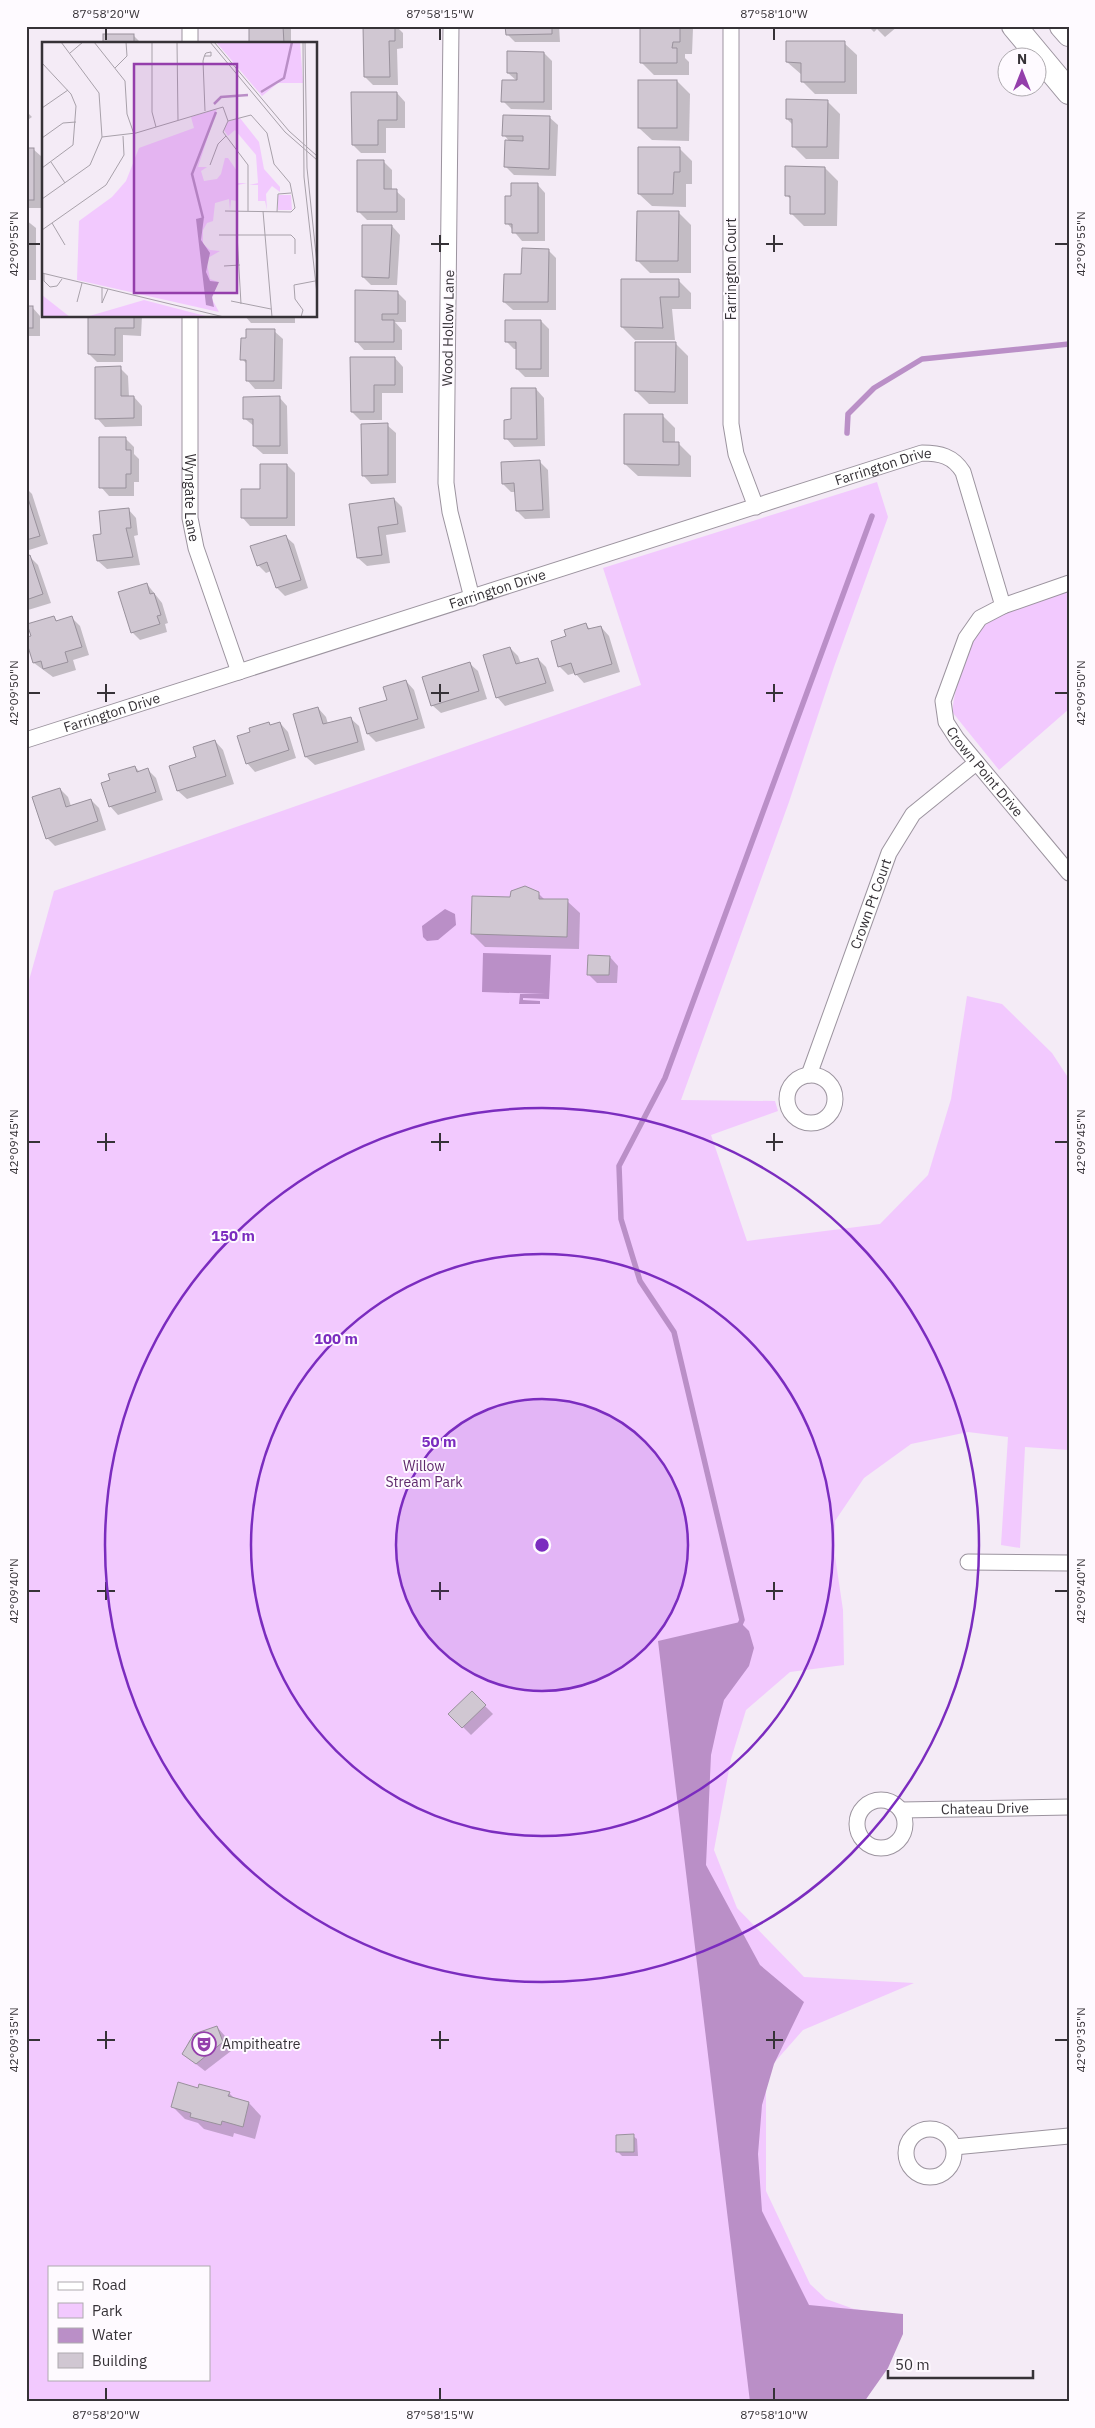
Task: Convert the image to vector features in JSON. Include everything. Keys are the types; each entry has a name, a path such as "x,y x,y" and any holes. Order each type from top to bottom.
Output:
{"main road":[{"path":"1014,26 1069,92"},
{"path":"1062,26 1069,34"}],"street":[{"path":"190,26 190,42"},
{"name":"Wood Hollow Lane","path":"451,26 446,483 450,512 472,598"},
{"name":"Farrington Court","path":"731,26 731,424 736,454 756,507"},
{"name":"Wyngate Lane","path":"190,318 190,518 196,548 239,672"},
{"name":"Farrington Drive","path":"26,740 922,453 937,453 950,458 963,472 1003,606"},
{"name":"Crown Point Drive","path":"1069,583 1003,606 980,618 966,638 943,700 946,722 957,739 1069,873"},
{"name":"Crown Pt Court","path":"809,1075 888,854 913,814 976,763"},
{"path":"968,1562 1069,1563"},
{"name":"Chateau Drive","path":"901,1810 1069,1807"},
{"path":"954,2147 1069,2136"}],"green space":[{"name":"Willow Stream Park","path":"877,482 888,517 834,667 789,802 681,1100 775,1101 778,1111 711,1135 747,1241 880,1224 928,1175 951,1099 967,996 1002,1004 1052,1053 1069,1079 1069,1450 1025,1447 1020,1548 1001,1545 1008,1437 968,1432 911,1444 864,1478 835,1521 835,1556 843,1610 844,1665 790,1672 746,1710 731,1759 714,1850 737,1908 804,1977 914,1983 803,2030 766,2072 766,2191 810,2284 826,2299 854,2309 896,2314 871,2391 865,2402 26,2402 26,991 54,891 641,685 603,568"},
{"path":"1069,591 1069,709 999,770 953,713 957,685 969,650 979,631 998,615"}],"water":[{"path":"445,909 455,914 456,925 438,940 427,941 423,937 422,926"},
{"path":"483,953 551,955 549,999 523,998 523,1000 540,1001 540,1004 519,1004 520,994 545,994 482,992"},
{"path":"740,1622 749,1631 754,1648 749,1666 724,1700 711,1755 706,1865 760,1965 804,2002 774,2064 762,2105 758,2154 762,2211 809,2305 903,2314 903,2334 888,2368 864,2402 750,2402 658,1641"}],"building":[{"path":"249,26 283,26 284,42 249,42"},
{"path":"363,26 395,26 395,41 389,41 390,77 364,77"},
{"path":"505,26 552,26 552,34 506,35"},
{"path":"640,26 680,26 680,42 673,42 672,48 677,48 677,63 640,63"},
{"path":"103,34 134,34 134,42 103,42"},
{"path":"786,41 845,41 845,82 801,82 801,63 786,62"},
{"path":"507,51 544,52 544,102 501,102 502,80 517,80 517,73 507,73"},
{"path":"638,80 677,80 677,128 638,128"},
{"path":"351,92 397,92 397,120 378,120 378,145 352,145"},
{"path":"786,99 828,100 827,147 792,147 792,119 786,119"},
{"path":"503,115 550,116 549,169 504,167 505,140 523,141 523,136 502,136"},
{"path":"638,147 680,147 680,172 674,172 673,194 638,194"},
{"path":"26,148 34,148 34,200 26,200"},
{"path":"357,160 384,160 384,189 397,189 397,212 357,212"},
{"path":"785,166 825,167 825,214 790,214 790,196 785,196"},
{"path":"511,183 538,183 538,233 512,233 512,224 505,224 505,196 511,196"},
{"path":"637,211 679,211 678,261 636,261"},
{"path":"26,218 28,218 28,272 26,272"},
{"path":"362,225 392,225 389,278 362,277"},
{"path":"522,248 549,249 548,302 503,302 504,274 521,274"},
{"path":"621,279 679,279 679,297 660,297 663,328 621,327"},
{"path":"355,290 398,291 398,314 382,314 382,320 394,320 394,342 355,342"},
{"path":"26,306 33,306 33,328 26,328"},
{"path":"88,318 134,318 134,328 115,328 115,355 88,354"},
{"path":"505,320 541,320 541,369 516,369 516,342 505,342"},
{"path":"246,329 275,329 274,381 246,381 246,360 240,360 241,338 246,338"},
{"path":"635,342 676,342 675,392 635,391"},
{"path":"350,357 395,357 395,385 374,385 374,412 351,412"},
{"path":"121,366 121,396 134,396 134,418 95,419 95,367"},
{"path":"511,388 536,388 537,439 504,439 504,420 511,419"},
{"path":"280,396 280,446 253,446 253,419 243,419 243,397"},
{"path":"624,414 663,414 663,442 679,442 679,465 624,464"},
{"path":"388,423 388,475 362,476 361,424"},
{"path":"99,437 126,437 126,450 131,450 131,474 126,474 126,488 99,488"},
{"path":"540,460 543,510 516,511 514,483 502,484 501,462"},
{"path":"260,464 287,464 287,518 241,518 241,489 260,489"},
{"path":"26,492 40,536 26,540"},
{"path":"394,498 398,524 378,527 382,555 357,558 349,504"},
{"path":"129,508 131,528 126,528 133,557 97,561 93,535 101,534 99,511"},
{"path":"286,535 301,580 276,588 267,562 257,566 250,546"},
{"path":"30,555 43,594 26,600 26,557"},
{"path":"147,583 150,594 154,593 161,615 157,616 160,624 131,633 118,592"},
{"path":"54,616 56,621 72,616 82,647 65,652 68,662 43,669 41,661 33,663 26,640 26,637 31,636 27,624"},
{"path":"586,623 588,629 601,626 612,664 575,675 571,663 558,667 551,641 566,636 564,630"},
{"path":"510,647 516,664 538,658 546,683 496,698 483,655"},
{"path":"470,662 479,691 431,706 422,677"},
{"path":"406,680 418,719 367,734 359,708 387,700 383,687"},
{"path":"318,707 323,724 351,717 358,742 305,757 293,714"},
{"path":"269,722 270,725 280,722 289,750 246,764 237,736 250,732 249,728"},
{"path":"215,740 226,776 177,791 169,766 196,757 193,747"},
{"path":"135,766 137,772 148,768 156,792 109,807 101,783 110,780 108,774"},
{"path":"60,788 66,807 91,799 98,821 46,839 32,797"},
{"path":"525,886 539,892 539,899 568,899 567,937 471,934 472,896 510,897 511,891"},
{"path":"588,955 610,956 609,975 587,975"},
{"path":"472,1691 486,1705 462,1728 448,1714"},
{"name":"Ampitheatre","path":"217,2026 223,2042 196,2064 182,2054 194,2034"},
{"path":"178,2082 198,2088 199,2084 230,2092 228,2096 249,2102 243,2127 222,2121 221,2125 190,2117 191,2113 171,2107"},
{"path":"634,2134 634,2152 616,2152 616,2135"}],"waterway":[{"path":"847,433 848,414 874,388 922,359 1069,344"},
{"path":"738,1629 742,1620 674,1332 640,1281 621,1219 619,1166 665,1078 872,516"}],"place":[{"name":"Ampitheatre","path":"204,2044"}]}
